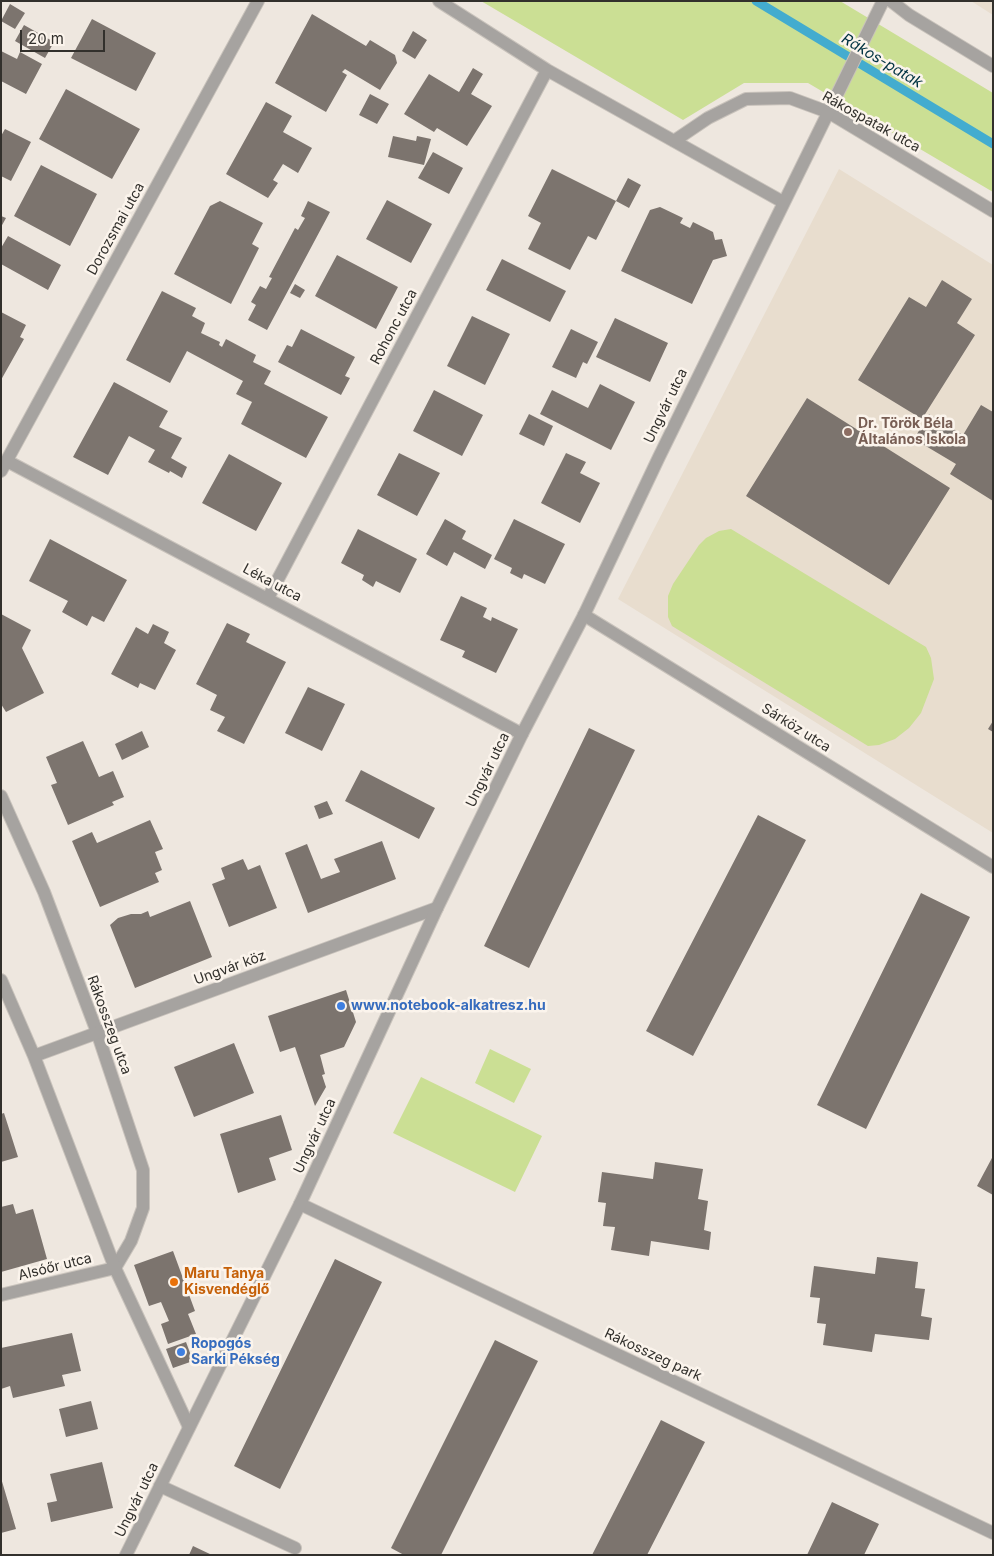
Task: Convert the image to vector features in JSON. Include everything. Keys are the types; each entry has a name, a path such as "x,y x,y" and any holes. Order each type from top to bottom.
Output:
{"street":[{"name":"Dorozsmai utca","path":"4,466 258,1"},
{"path":"439,1 547,70 783,202"},
{"name":"Ungvár utca","path":"126,1555 300,1204 437,908 522,734 584,615 783,202 883,1"},
{"path":"892,1 909,15 993,66"},
{"name":"Rohonc utca","path":"268,598 547,70"},
{"name":"Rákospatak utca","path":"674,140 708,118 746,99 790,98 828,112 993,211"},
{"name":"Léka utca","path":"4,466 268,598 522,734"},
{"name":"Sárköz utca","path":"584,615 993,868"},
{"name":"Rákosszeg utca","path":"1,796 44,892 97,1032 143,1170 143,1208 131,1241 115,1268"},
{"name":"Ungvár köz","path":"34,1056 437,908"},
{"path":"1,980 34,1056 115,1268 189,1427"},
{"name":"Rákosszeg park","path":"300,1204 993,1533"},
{"name":"Alsóőr utca","path":"1,1295 115,1268"},
{"path":"160,1486 295,1548"}],"shaded area":[{"path":"971,1 993,1 993,15"},
{"name":"Dr. Török Béla Általános Iskola","path":"839,169 993,265 993,833 618,599"}],"green space":[{"path":"481,1 840,1 993,93 993,192 808,83 744,83 683,120"},
{"path":"731,529 926,647 931,658 934,679 921,713 909,728 895,739 879,745 868,746 672,626 668,617 668,596 673,584 699,545 706,538 719,531"},
{"path":"490,1049 531,1069 514,1103 475,1083"},
{"path":"421,1077 542,1136 515,1192 393,1133"}],"building":[{"path":"10,4 25,13 15,29 1,21"},
{"path":"312,14 366,46 370,40 395,55 397,63 380,90 345,69 342,72 347,75 326,112 275,83"},
{"path":"92,19 156,53 136,91 71,58"},
{"path":"24,25 54,42 45,58 15,41"},
{"path":"413,31 427,40 415,59 402,51"},
{"path":"1,51 17,59 20,52 42,64 26,94 1,81"},
{"path":"473,68 483,74 471,94 492,106 467,146 437,128 434,132 404,114 429,74 459,92"},
{"path":"66,89 140,129 112,179 39,139"},
{"path":"370,94 389,104 377,124 359,115"},
{"path":"266,102 292,116 283,132 312,148 298,173 283,164 273,180 278,183 268,198 226,174"},
{"path":"5,129 31,142 11,181 1,176 1,136"},
{"path":"393,136 416,141 417,136 431,139 424,165 388,157"},
{"path":"433,152 463,168 449,194 418,178"},
{"path":"41,165 97,194 70,246 14,216"},
{"path":"552,169 616,201 596,240 588,236 570,270 528,249 541,223 528,216"},
{"path":"628,178 641,185 629,208 616,201"},
{"path":"387,200 432,224 411,263 366,239"},
{"path":"220,201 263,223 252,244 259,248 231,304 174,274 210,206"},
{"path":"308,201 330,212 267,330 248,320 256,305 251,302 260,286 266,289 272,278 269,277 295,228 298,230 305,218 301,216"},
{"path":"660,207 683,218 680,223 690,228 693,222 713,232 715,240 722,239 727,256 713,260 692,304 621,271 650,210"},
{"path":"1,216 6,218 1,227"},
{"path":"8,236 61,265 48,290 1,264 1,248"},
{"path":"337,255 398,287 376,329 315,296"},
{"path":"502,259 566,291 550,322 486,290"},
{"path":"942,280 972,299 957,323 975,335 922,419 858,380 909,297 926,307"},
{"path":"295,284 305,290 300,298 290,293"},
{"path":"162,291 196,308 192,316 205,323 201,333 220,342 219,345 222,347 226,339 256,355 253,362 271,371 264,384 328,417 306,458 241,424 252,402 236,394 243,381 187,351 170,383 126,360"},
{"path":"1,312 26,325 20,337 24,339 1,380"},
{"path":"472,316 510,334 485,385 447,366"},
{"path":"615,318 668,343 650,382 596,357"},
{"path":"301,329 355,357 345,376 350,378 341,395 278,362 287,345 292,347"},
{"path":"571,329 598,342 587,364 583,362 576,378 552,367"},
{"path":"114,382 168,411 159,427 182,438 171,458 187,467 182,478 148,462 155,450 129,436 108,475 73,457"},
{"path":"600,384 635,402 611,450 540,414 552,390 588,408"},
{"path":"434,390 483,415 462,456 413,431"},
{"path":"807,398 950,488 889,585 746,496"},
{"path":"981,405 993,412 993,501 950,474 956,464 914,439 929,414 963,435"},
{"path":"529,414 553,426 544,446 519,434"},
{"path":"399,453 440,473 417,516 377,495"},
{"path":"566,453 586,462 580,473 600,483 580,523 541,503"},
{"path":"229,454 282,483 256,531 202,503"},
{"path":"445,519 466,531 462,539 492,555 485,569 454,552 447,566 426,554"},
{"path":"514,519 565,544 545,584 524,574 522,579 510,573 512,568 494,559"},
{"path":"358,529 417,559 400,593 376,581 373,587 362,580 364,575 341,563"},
{"path":"50,539 127,580 104,622 92,616 87,626 62,612 68,601 29,581"},
{"path":"461,596 487,608 483,617 491,621 492,617 518,629 496,673 462,657 465,651 440,640"},
{"path":"1,614 31,630 22,648 44,693 6,712 1,704"},
{"path":"227,623 250,634 246,642 286,662 244,744 217,731 225,717 210,710 217,695 196,684"},
{"path":"153,624 169,632 164,643 176,650 155,690 140,683 138,688 111,674 136,627 148,634"},
{"path":"308,687 345,704 322,751 285,733"},
{"path":"993,721 993,732 988,729"},
{"path":"589,728 635,750 529,968 484,946"},
{"path":"142,731 149,747 122,760 115,744"},
{"path":"83,741 99,777 113,771 124,797 112,802 114,805 68,825 51,785 57,783 46,757"},
{"path":"361,770 435,808 419,839 345,801"},
{"path":"327,801 333,814 319,819 314,806"},
{"path":"758,815 806,840 693,1056 646,1031"},
{"path":"150,820 163,849 155,852 162,870 155,873 159,882 100,907 72,841 92,832 97,843"},
{"path":"382,841 396,879 308,913 285,853 307,844 321,879 340,872 334,859"},
{"path":"243,859 248,870 260,865 277,908 229,927 212,884 225,879 221,868"},
{"path":"921,893 970,917 866,1129 817,1105"},
{"path":"190,901 212,957 135,988 110,925 118,918 131,914 141,914 148,911 150,917"},
{"path":"346,990 356,1022 344,1047 320,1055 325,1074 322,1075 326,1087 315,1106 295,1047 280,1052 268,1016"},
{"path":"234,1043 254,1093 194,1117 174,1067"},
{"path":"4,1113 18,1157 1,1162 1,1114"},
{"path":"281,1115 292,1150 269,1158 276,1180 238,1193 220,1134"},
{"path":"993,1156 993,1195 977,1186"},
{"path":"655,1162 703,1169 698,1199 708,1201 704,1230 711,1232 709,1250 651,1241 649,1256 611,1250 615,1227 603,1226 606,1203 598,1202 602,1172 653,1179"},
{"path":"13,1204 16,1214 33,1209 47,1259 1,1272 1,1207"},
{"path":"173,1251 195,1311 188,1314 196,1334 168,1344 161,1324 169,1321 161,1302 149,1306 134,1265"},
{"path":"877,1257 918,1262 915,1288 925,1289 921,1316 932,1318 929,1340 875,1334 872,1352 823,1345 826,1324 817,1323 820,1298 810,1297 814,1266 875,1274"},
{"path":"335,1259 382,1282 280,1489 234,1466"},
{"path":"72,1333 81,1371 62,1375 65,1386 13,1398 10,1386 1,1389 1,1348"},
{"path":"495,1340 538,1361 441,1555 404,1555 391,1548"},
{"path":"186,1342 193,1361 173,1368 166,1349"},
{"path":"91,1401 98,1429 66,1437 59,1409"},
{"path":"661,1420 705,1442 647,1555 592,1555"},
{"path":"102,1462 113,1508 51,1522 47,1503 57,1501 50,1474"},
{"path":"1,1478 16,1529 1,1533"},
{"path":"832,1502 879,1524 864,1555 807,1555"},
{"path":"193,1546 212,1555 189,1555"}],"waterway":[{"name":"Rákos-patak","path":"756,1 993,144"}],"place":[{"name":"Dr. Török Béla Általános Iskola","path":"848,432"},
{"name":"www.notebook-alkatresz.hu","path":"341,1006"},
{"name":"Maru Tanya Kisvendéglő","path":"174,1282"},
{"name":"Ropogós Sarki Pékség","path":"181,1352"}]}
